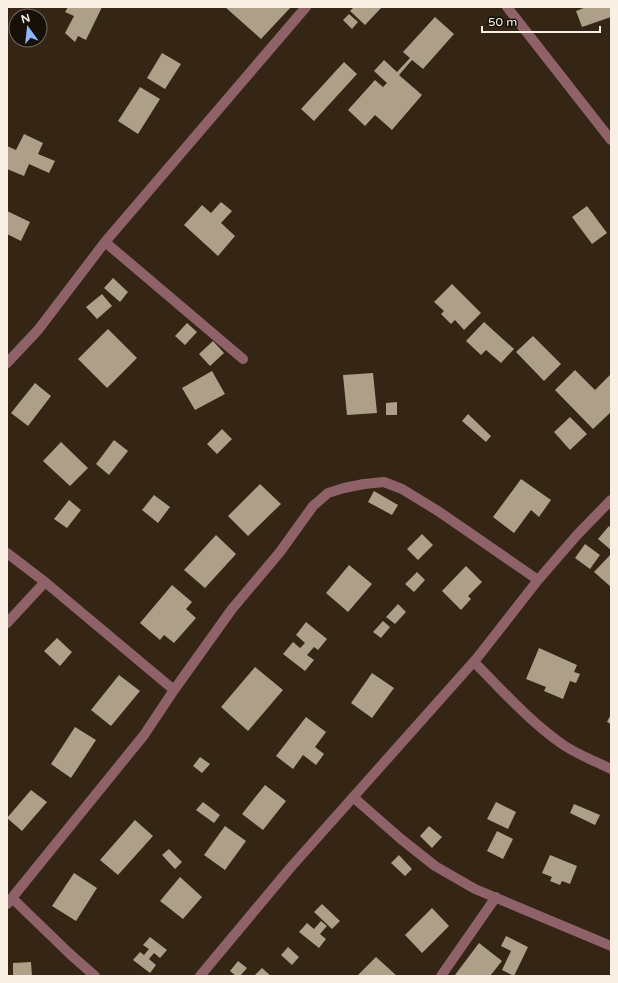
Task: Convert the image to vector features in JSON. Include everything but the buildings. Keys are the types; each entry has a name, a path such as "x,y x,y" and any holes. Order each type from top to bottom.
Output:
{"street":[{"path":"7,363 38,330 105,242 306,7"},
{"path":"506,7 611,140"},
{"path":"105,242 243,359"},
{"path":"95,976 10,901 144,735 232,609 280,552 313,506 328,493 364,484 384,482 402,489 538,580"},
{"path":"200,976 291,867 474,662 538,580 577,535 611,500"},
{"path":"7,553 45,582 174,690"},
{"path":"7,623 45,582"},
{"path":"474,662 544,731 563,745 611,769"},
{"path":"353,797 400,840 435,866 475,888 611,946"},
{"path":"441,976 496,897"}]}
